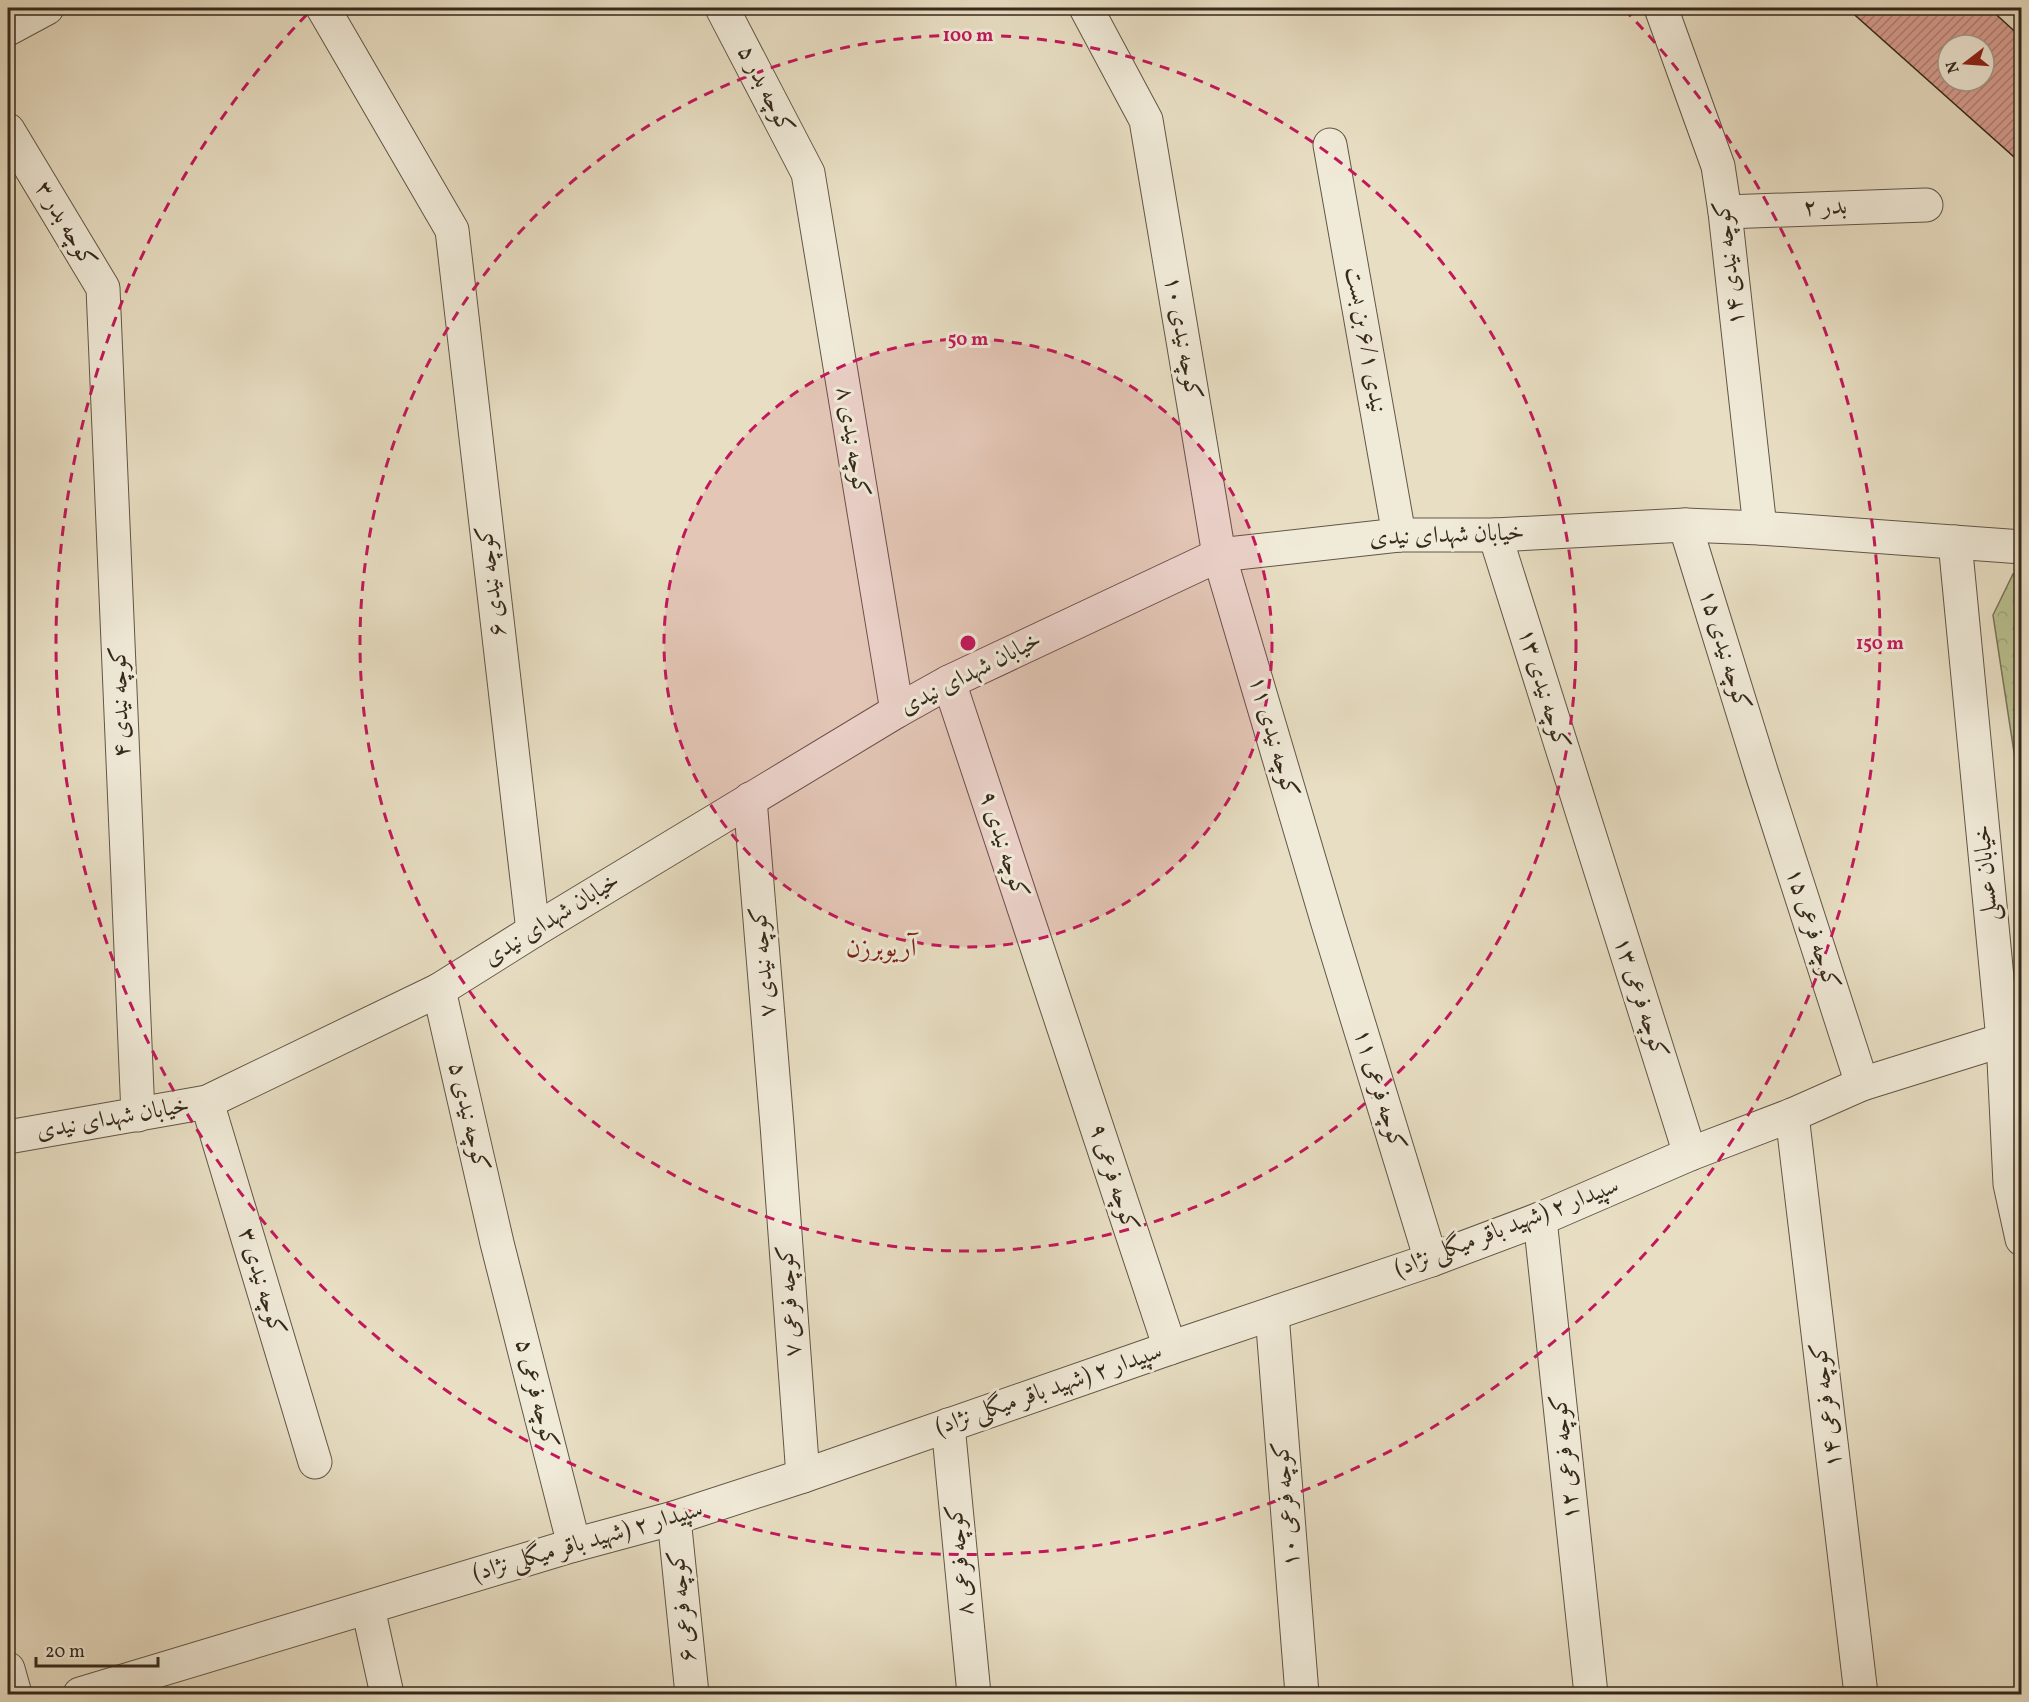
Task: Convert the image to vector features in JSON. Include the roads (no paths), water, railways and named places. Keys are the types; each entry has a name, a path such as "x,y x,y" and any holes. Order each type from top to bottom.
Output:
{"street":[{"path":"8,29 47,8"},
{"name":"کوچه نیدی ۶","path":"322,8 452,230 532,931"},
{"name":"کوچه بدر ۵","path":"722,8 808,173"},
{"name":"کوچه نیدی ۱۰","path":"1086,8 1146,120 1219,555"},
{"name":"کوچه نیدی ۱۴","path":"1661,8 1718,166 1760,528"},
{"name":"کوچه بدر ۳","path":"8,130 103,288"},
{"name":"نیدی ۶/۱ بن بست","path":"1330,145 1399,535"},
{"name":"کوچه نیدی ۸","path":"808,173 897,711"},
{"name":"بدر ۲","path":"1725,212 1926,205"},
{"name":"کوچه نیدی ۴","path":"103,288 138,1115"},
{"name":"خیابان شهدای نیدی","path":"8,1137 207,1102 439,990 750,799 949,682 1219,555 1399,535 1495,535 1685,525 2022,546"},
{"name":"کوچه نیدی ۱۵","path":"1685,525 1762,774"},
{"name":"کوچه نیدی ۱۳","path":"1495,535 1591,843"},
{"name":"خیابان عسلی","path":"1956,542 2022,1239"},
{"name":"کوچه نیدی ۱۱","path":"1219,555 1327,920"},
{"name":"کوچه نیدی ۹","path":"949,682 1057,1009"},
{"name":"کوچه فرعی ۱۵","path":"1762,774 1862,1084"},
{"name":"کوچه نیدی ۷","path":"750,799 777,1125"},
{"name":"کوچه فرعی ۱۳","path":"1591,843 1690,1154"},
{"name":"کوچه فرعی ۱۱","path":"1327,920 1431,1260"},
{"name":"کوچه نیدی ۵","path":"439,990 498,1243"},
{"name":"کوچه فرعی ۹","path":"1057,1009 1170,1348"},
{"name":"سپیدار ۲ (شهید باقر میگلی نژاد)","path":"80,1695 574,1545 674,1518 803,1476 1431,1260 1540,1219 1690,1154 1792,1115 1862,1084 2003,1040"},
{"name":"کوچه نیدی ۳","path":"207,1102 315,1462"},
{"name":"کوچه فرعی ۱۴","path":"1792,1115 1861,1695"},
{"name":"کوچه فرعی ۷","path":"777,1125 803,1476"},
{"name":"کوچه فرعی ۱۲","path":"1540,1219 1591,1695"},
{"name":"کوچه فرعی ۵","path":"498,1243 574,1545"},
{"name":"کوچه فرعی ۱۰","path":"1272,1314 1302,1695"},
{"name":"کوچه فرعی ۸","path":"948,1425 974,1695"},
{"name":"کوچه فرعی ۶","path":"674,1518 692,1695"},
{"path":"368,1608 387,1695"},
{"path":"8,1669 15,1695"}],"district":[{"name":"آریو‌برزن","path":"881,949"}]}
